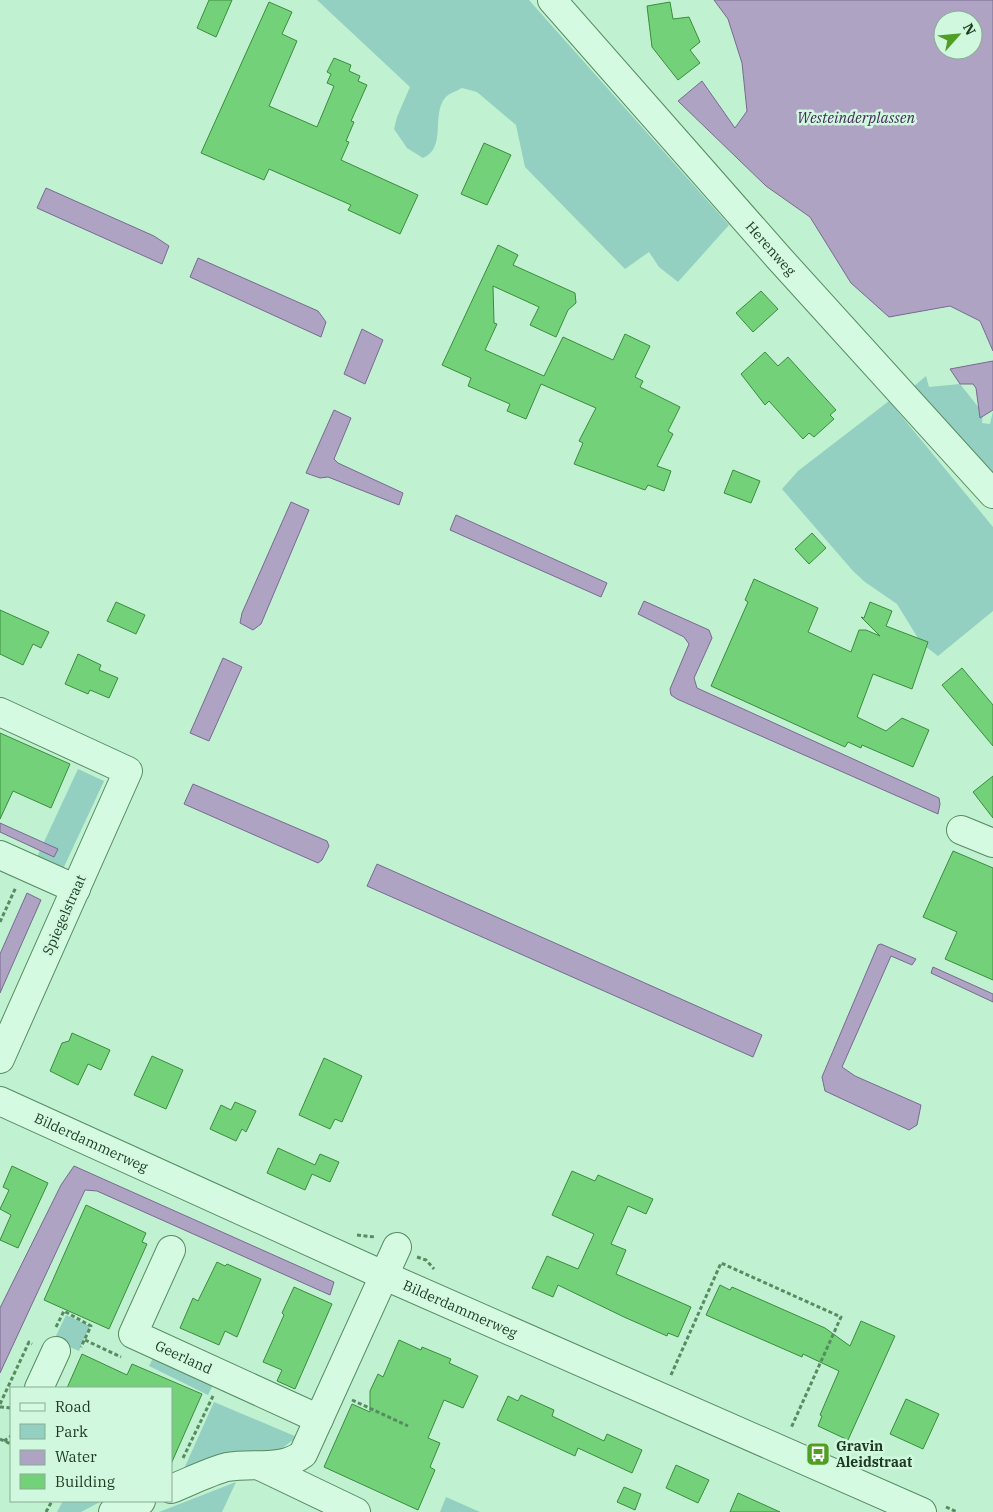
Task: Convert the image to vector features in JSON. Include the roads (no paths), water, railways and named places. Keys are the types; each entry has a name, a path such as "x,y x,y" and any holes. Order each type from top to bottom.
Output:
{"street":[{"name":"Herenweg","path":"552,0 778,257 993,494"},
{"name":"Spiegelstraat","path":"0,712 128,771 0,1059"},
{"path":"961,830 993,843"},
{"path":"0,855 76,889"},
{"name":"Bilderdammerweg","path":"0,1101 383,1275 692,1402 922,1512"},
{"path":"172,1489 227,1467 260,1466 293,1461 303,1454 397,1247"},
{"name":"Geerland","path":"171,1250 133,1334 319,1418"},
{"path":"39,1387 56,1351"},
{"path":"260,1466 356,1512"}],"water":[{"name":"Westeinderplassen","path":"714,0 993,0 993,351 980,321 950,306 889,317 851,283 810,217 766,186 678,101 702,81 735,128 747,111 742,63 728,19"},
{"path":"46,188 154,236 169,246 162,264 37,208"},
{"path":"198,258 318,311 326,322 321,337 190,277"},
{"path":"362,329 383,340 365,384 344,374"},
{"path":"993,361 993,410 980,418 976,388 973,384 960,384 950,369"},
{"path":"334,410 351,418 334,459 338,463 403,493 399,505 328,477 320,478 306,473"},
{"path":"291,502 309,510 261,624 253,630 240,623 242,613"},
{"path":"456,515 607,583 601,597 450,530"},
{"path":"644,601 709,630 712,638 694,678 697,688 939,798 938,814 671,695 670,689 689,644 684,637 638,614"},
{"path":"223,658 242,667 209,741 190,733"},
{"path":"193,784 327,841 329,846 322,860 318,863 184,804"},
{"path":"0,823 58,849 54,857 0,832"},
{"path":"377,864 762,1035 753,1057 367,886"},
{"path":"27,893 41,900 0,993 0,954"},
{"path":"881,944 916,959 912,965 891,956 842,1067 855,1076 921,1105 917,1125 909,1130 825,1091 822,1077 878,945"},
{"path":"933,967 993,994 993,1002 931,973"},
{"path":"74,1166 334,1282 330,1295 97,1191 85,1190 0,1373 0,1308 61,1185"}],"place":[{"name":"Gravin Aleidstraat","path":"818,1454"}]}
